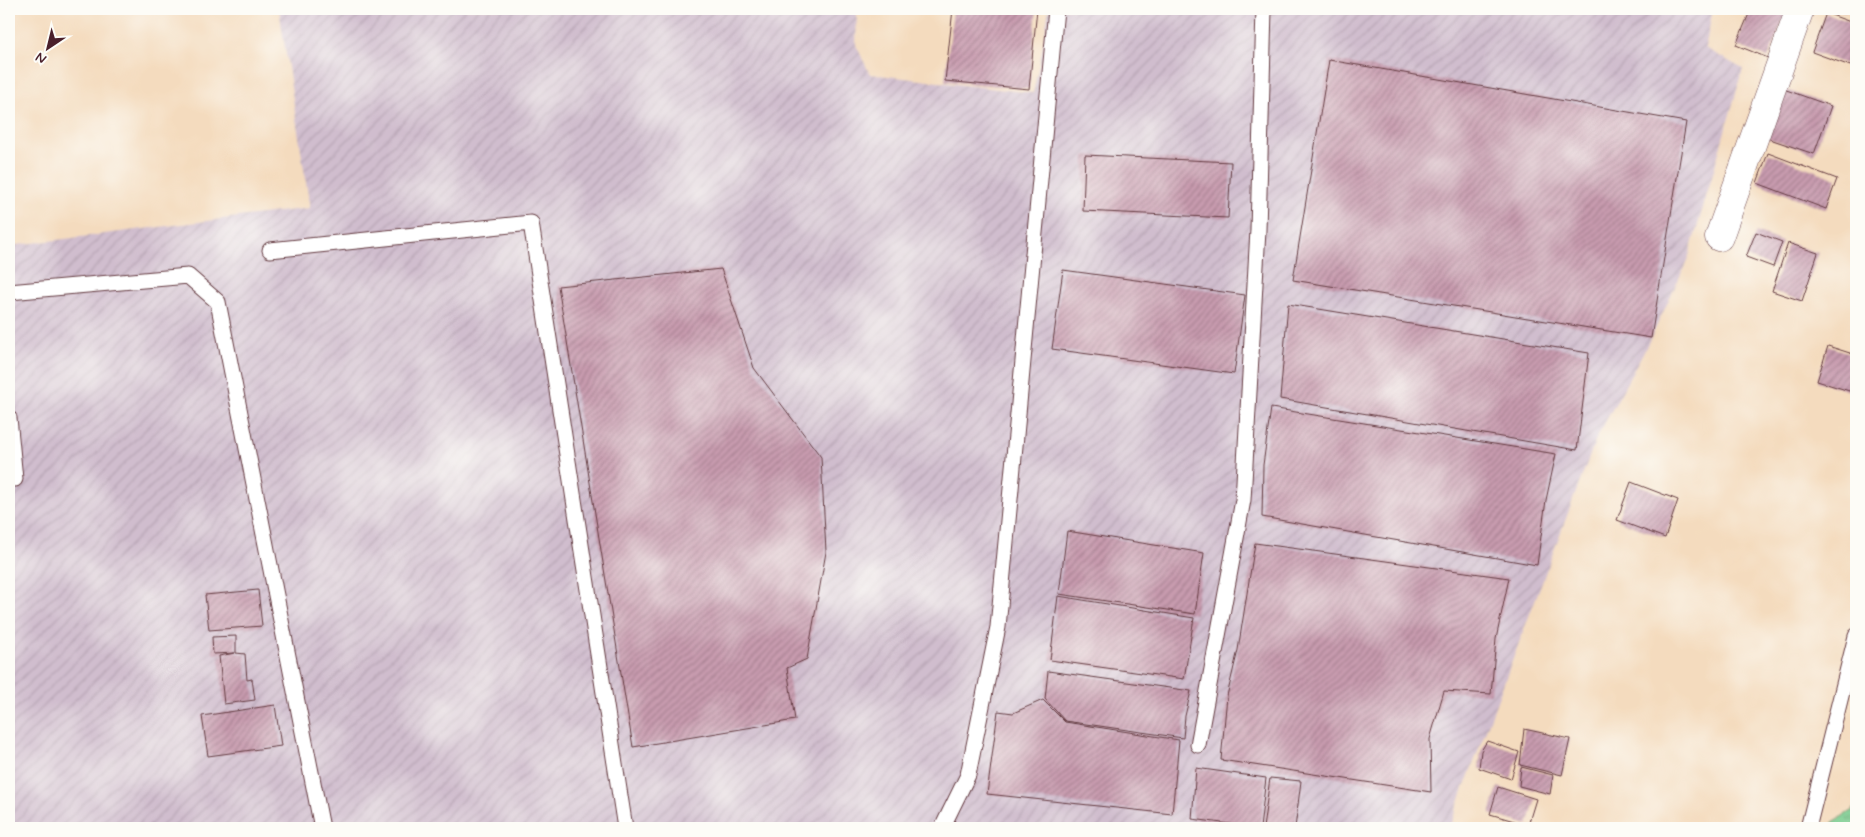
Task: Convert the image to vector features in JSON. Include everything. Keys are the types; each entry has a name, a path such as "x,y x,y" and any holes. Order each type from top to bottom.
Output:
{"street":[{"path":"1719,237 1800,9"}],"lane":[{"path":"942,828 968,775 998,627 1056,9"},
{"path":"1198,745 1243,500 1258,230 1264,9"},
{"path":"270,250 531,223 625,828"},
{"path":"9,292 188,276 218,302 322,828"},
{"path":"9,418 15,479"},
{"path":"1808,828 1856,636"}],"shaded area":[{"path":"279,9 857,9 856,45 870,74 1033,93 1049,9 1713,9 1705,48 1743,69 1688,259 1651,338 1596,439 1449,828 9,828 9,246 310,208"}],"green space":[{"path":"1856,808 1856,828 1832,828 1833,822"}],"building":[{"path":"953,9 1037,9 1029,89 945,81"},
{"path":"1751,9 1788,9 1768,58 1736,45"},
{"path":"1832,9 1847,9 1847,12"},
{"path":"1826,13 1856,24 1856,68 1812,52"},
{"path":"1329,60 1686,122 1651,338 1293,280"},
{"path":"1778,87 1831,106 1814,154 1761,136"},
{"path":"1768,153 1837,179 1826,209 1757,183"},
{"path":"1085,155 1231,162 1228,218 1083,211"},
{"path":"1756,232 1782,242 1773,267 1746,257"},
{"path":"1788,243 1818,253 1802,301 1772,291"},
{"path":"721,269 754,368 821,457 826,552 807,659 787,668 795,720 633,747 558,286"},
{"path":"1063,270 1245,295 1234,374 1052,349"},
{"path":"1288,304 1589,353 1577,450 1280,399"},
{"path":"1828,346 1856,355 1856,393 1817,381"},
{"path":"1271,408 1556,454 1546,500 1537,565 1262,517 1263,465"},
{"path":"1631,482 1678,500 1665,538 1617,520"},
{"path":"1067,531 1204,553 1195,614 1059,594"},
{"path":"1255,543 1509,578 1496,639 1491,694 1444,691 1430,739 1431,792 1221,760 1227,696 1238,650"},
{"path":"258,590 262,626 209,630 205,595"},
{"path":"1058,596 1194,618 1184,679 1050,660"},
{"path":"236,636 236,653 245,654 247,680 252,679 255,700 224,704 219,656 235,653 213,654 212,637"},
{"path":"1048,671 1191,691 1185,716 1183,738 1065,721 1045,699"},
{"path":"1043,700 1065,722 1179,740 1172,814 987,794 998,711 1013,713"},
{"path":"275,705 281,746 208,756 202,716"},
{"path":"1524,729 1570,739 1562,775 1520,765"},
{"path":"1487,741 1519,752 1511,779 1479,768 1481,751"},
{"path":"1521,767 1553,775 1550,794 1519,786"},
{"path":"1196,768 1266,778 1260,828 1192,819"},
{"path":"1270,778 1301,781 1295,828 1263,828"},
{"path":"1498,787 1536,799 1528,825 1490,814"},
{"path":"277,823 278,828 248,828 248,827"}]}
